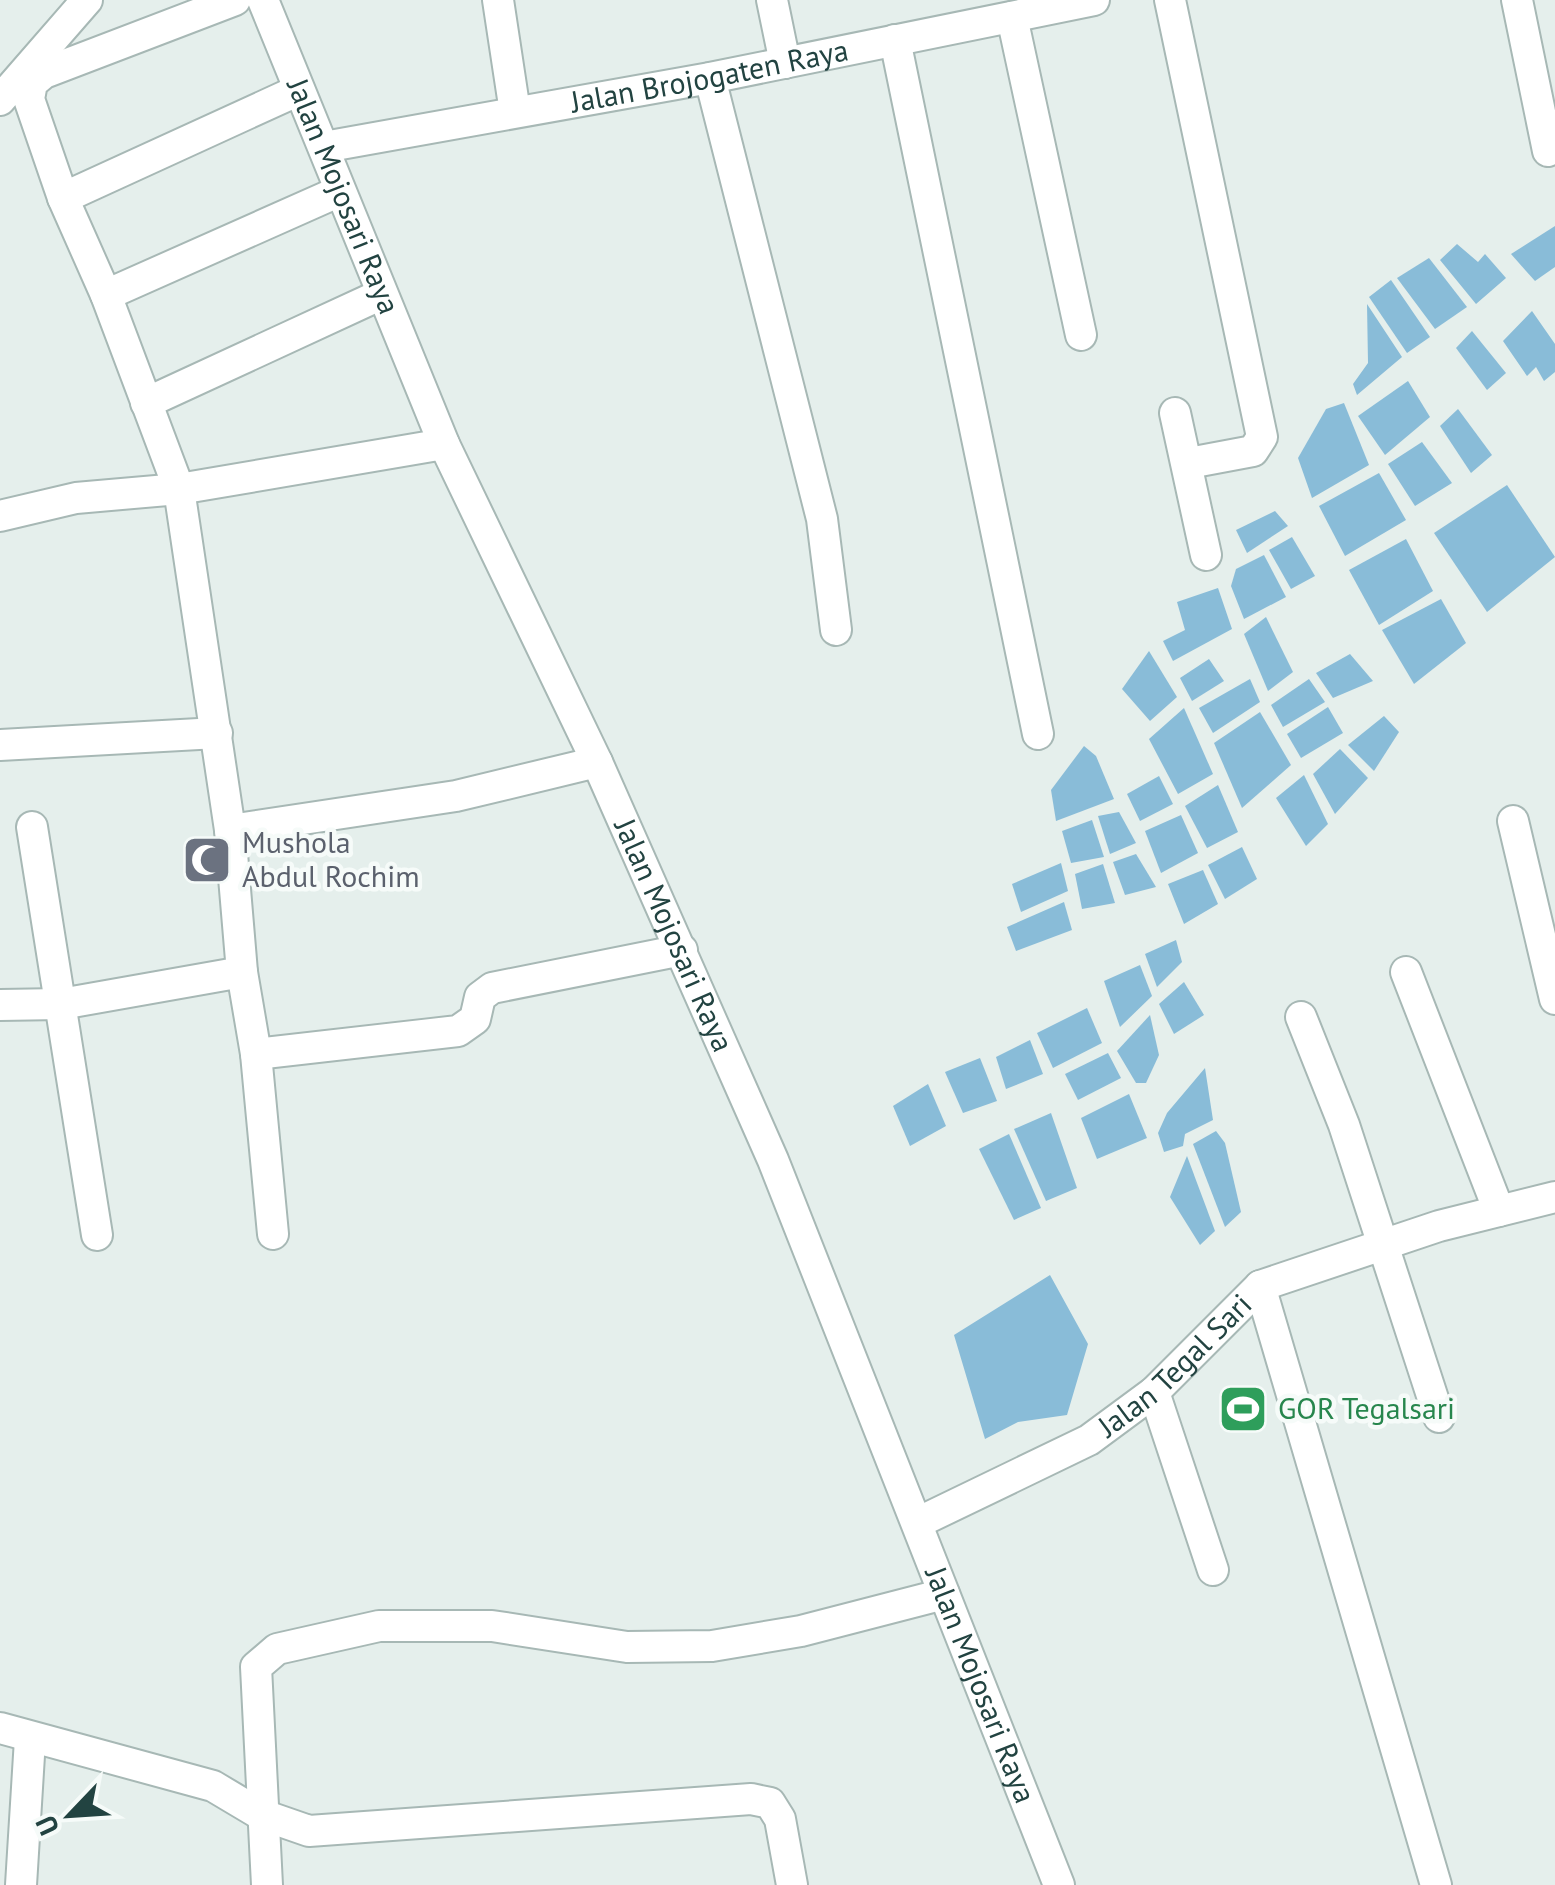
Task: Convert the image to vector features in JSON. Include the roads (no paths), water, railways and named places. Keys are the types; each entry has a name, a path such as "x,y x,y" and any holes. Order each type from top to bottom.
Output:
{"street":[{"path":"0,100 86,0"},
{"path":"236,0 58,66 32,83 31,114 106,295 179,489 230,830 242,972 256,1054 273,1234"},
{"name":"Jalan Mojosari Raya","path":"263,0 444,444 597,762 773,1160 917,1523 1051,1883"},
{"path":"498,0 515,112"},
{"path":"772,0 785,63"},
{"path":"1170,0 1262,437 1253,451 1188,463"},
{"path":"1517,0 1548,151"},
{"name":"Jalan Brojogaten Raya","path":"324,147 710,78 895,40 955,14 1012,17 1080,2"},
{"path":"1012,17 1082,336"},
{"path":"895,40 1038,734"},
{"path":"710,78 822,519 836,630"},
{"path":"63,198 299,90"},
{"path":"106,295 340,191"},
{"path":"146,403 382,294"},
{"path":"1175,413 1206,556"},
{"path":"0,515 124,490 179,489 444,444"},
{"path":"0,746 217,733"},
{"path":"230,830 456,796 597,762"},
{"path":"1513,820 1552,980"},
{"path":"32,827 96,1234"},
{"path":"256,1054 458,1031 475,1020 480,997 492,988 682,950"},
{"path":"0,1004 61,1004 242,972"},
{"path":"1406,972 1499,1211"},
{"path":"1301,1017 1344,1125 1439,1418"},
{"name":"Jalan Tegal Sari","path":"917,1523 1088,1440 1154,1392 1260,1286 1381,1245 1555,1197"},
{"path":"1260,1286 1436,1885"},
{"path":"1154,1392 1212,1570"},
{"path":"267,1885 260,1814 256,1668 278,1649 379,1626 492,1626 627,1647 712,1646 801,1631 944,1594"},
{"path":"0,1728 213,1786 260,1814 308,1831 752,1799 770,1803 780,1820 792,1885"},
{"path":"22,1885 30,1739"}],"water":[{"path":"1555,226 1555,267 1535,281 1511,254"},
{"path":"1457,244 1478,262 1485,254 1506,278 1476,304 1440,260"},
{"path":"1429,258 1467,307 1435,329 1397,278"},
{"path":"1391,280 1430,337 1407,353 1369,297"},
{"path":"1367,304 1402,357 1357,395 1353,384 1368,363"},
{"path":"1532,311 1555,344 1555,372 1544,381 1536,367 1527,376 1503,341"},
{"path":"1472,331 1506,373 1487,390 1456,348"},
{"path":"1408,381 1430,417 1385,455 1358,416"},
{"path":"1344,403 1369,465 1312,498 1298,458 1326,409"},
{"path":"1458,409 1492,455 1471,473 1440,426"},
{"path":"1422,442 1452,483 1415,506 1388,464"},
{"path":"1379,473 1406,520 1345,556 1319,506"},
{"path":"1507,485 1555,557 1487,612 1434,533"},
{"path":"1275,511 1288,526 1247,553 1236,530"},
{"path":"1292,537 1315,576 1291,589 1269,550"},
{"path":"1406,539 1433,591 1379,625 1349,570"},
{"path":"1264,555 1286,597 1244,619 1231,586 1236,569"},
{"path":"1218,588 1232,629 1173,661 1163,641 1185,630 1177,602"},
{"path":"1441,599 1466,643 1414,684 1382,630"},
{"path":"1266,617 1293,672 1268,691 1244,634"},
{"path":"1149,651 1177,697 1150,721 1122,689"},
{"path":"1350,654 1373,681 1333,698 1316,673"},
{"path":"1209,659 1224,681 1192,701 1180,678"},
{"path":"1250,679 1260,702 1213,733 1199,708"},
{"path":"1309,679 1325,702 1283,727 1271,705"},
{"path":"1328,707 1343,733 1301,758 1287,734"},
{"path":"1184,708 1213,774 1178,794 1149,739"},
{"path":"1260,712 1291,765 1242,808 1214,743"},
{"path":"1384,716 1399,732 1374,771 1348,745"},
{"path":"1084,746 1096,756 1114,799 1056,821 1051,790"},
{"path":"1340,749 1368,778 1335,814 1313,774"},
{"path":"1304,775 1328,824 1306,846 1276,798"},
{"path":"1159,776 1173,804 1140,821 1127,794"},
{"path":"1218,785 1238,832 1207,848 1185,806"},
{"path":"1119,812 1136,843 1110,854 1098,816"},
{"path":"1181,815 1198,853 1161,873 1145,831"},
{"path":"1092,820 1104,857 1071,863 1062,831"},
{"path":"1242,847 1257,879 1225,899 1208,865"},
{"path":"1136,854 1156,887 1125,895 1113,862"},
{"path":"1061,863 1068,891 1021,912 1012,884"},
{"path":"1103,864 1115,903 1082,909 1075,874"},
{"path":"1203,870 1218,904 1184,924 1168,884"},
{"path":"1064,902 1072,930 1016,951 1007,927"},
{"path":"1176,940 1182,962 1157,987 1145,954"},
{"path":"1140,965 1152,996 1120,1027 1104,981"},
{"path":"1184,982 1204,1015 1174,1034 1159,1004"},
{"path":"1087,1008 1102,1043 1053,1068 1037,1033"},
{"path":"1150,1015 1159,1055 1146,1083 1136,1083 1117,1051"},
{"path":"1030,1040 1043,1074 1006,1089 996,1057"},
{"path":"1108,1053 1121,1078 1078,1100 1065,1074"},
{"path":"980,1058 997,1101 963,1113 945,1072"},
{"path":"1205,1068 1213,1120 1185,1134 1183,1146 1164,1152 1158,1133 1167,1113"},
{"path":"928,1084 946,1126 910,1146 893,1106"},
{"path":"1129,1094 1147,1138 1097,1159 1081,1118"},
{"path":"1051,1113 1077,1188 1046,1201 1014,1129"},
{"path":"1216,1131 1225,1143 1241,1212 1225,1227 1193,1144"},
{"path":"1009,1134 1041,1208 1014,1220 979,1149"},
{"path":"1187,1156 1215,1231 1200,1245 1170,1197"},
{"path":"1050,1275 1088,1344 1067,1415 1018,1422 985,1439 954,1335"}],"place":[{"name":"Mushola Abdul Rochim","path":"207,860"},
{"name":"GOR Tegalsari","path":"1243,1409"}]}
